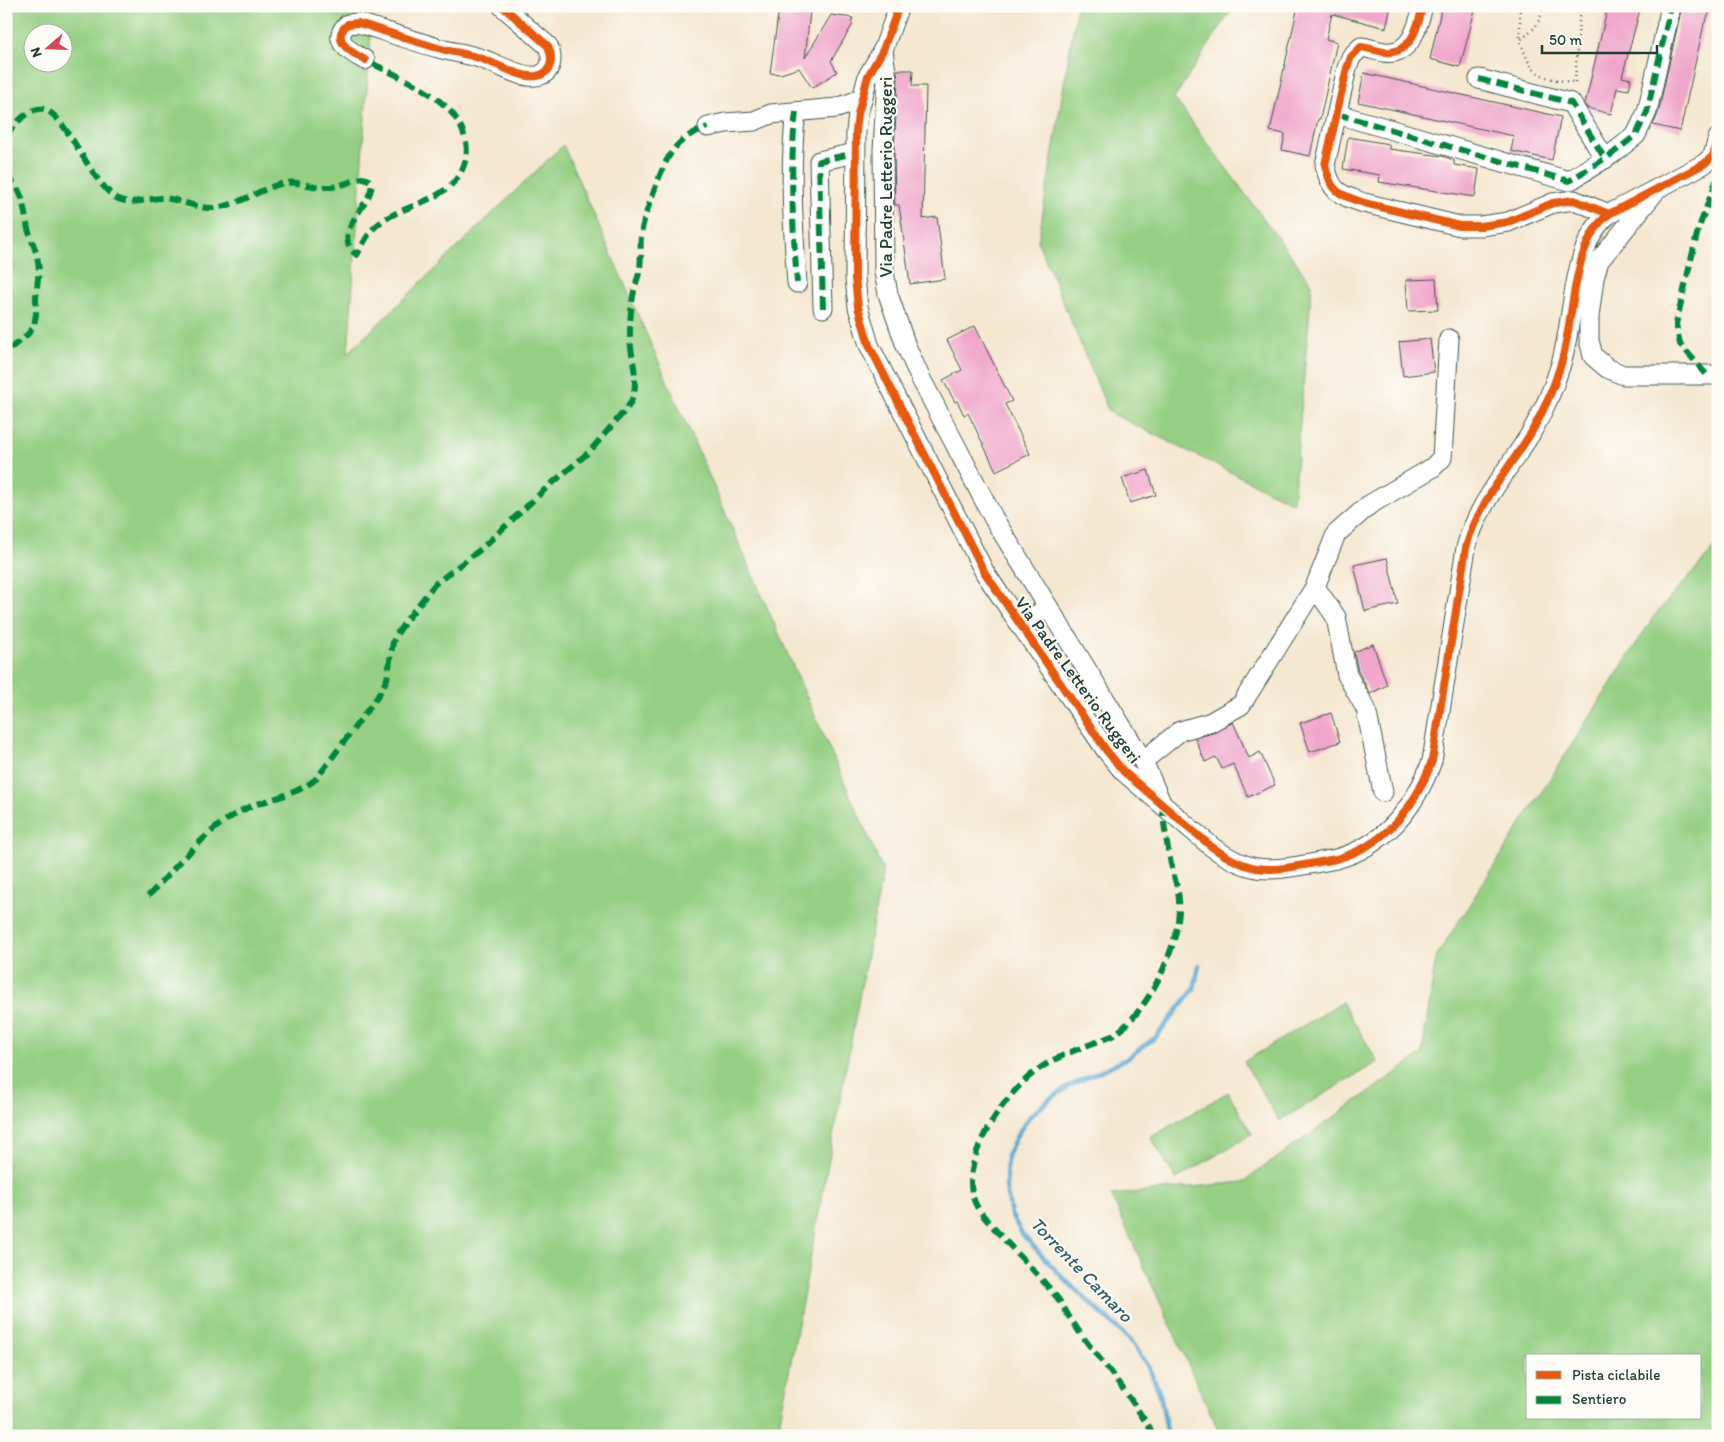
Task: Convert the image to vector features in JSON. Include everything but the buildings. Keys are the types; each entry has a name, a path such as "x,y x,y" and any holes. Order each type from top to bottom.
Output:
{"street":[{"path":"365,60 346,49 343,44 342,32 348,24 358,23 366,25 440,49 476,57 529,76 541,75 546,72 551,63 548,46 502,6"},
{"name":"Via Padre Letterio Ruggeri","path":"899,6 883,50 868,76 856,131 855,278 858,307 869,345 985,573 1112,757 1124,772 1212,846 1228,858 1246,867 1265,870 1336,859 1375,841 1388,831 1412,804 1420,791 1432,762 1464,558 1470,533 1477,517 1548,402 1561,364 1583,255 1595,228 1609,214 1704,164 1716,150"},
{"path":"1423,6 1418,26 1411,40 1402,50 1385,53 1361,47 1351,57 1325,165 1329,180 1335,190 1349,198 1364,203 1460,226 1481,226 1508,222 1554,203 1574,200 1609,214"},
{"path":"1336,114 1569,181 1605,159 1636,135 1647,112 1672,6"},
{"name":"Via Padre Letterio Ruggeri","path":"883,50 887,79 883,150 884,272 888,294 906,346 920,377 994,519 1144,761 1162,803"},
{"path":"1478,80 1571,103 1605,159"},
{"path":"708,127 725,123 754,122 771,114 837,108 862,99"},
{"path":"796,112 794,133 794,226 797,283"},
{"path":"823,308 819,161 855,153"},
{"path":"1658,188 1599,261 1594,278 1589,317 1588,340 1593,356 1607,368 1623,375 1718,374"},
{"path":"1144,761 1180,731 1211,722 1241,705 1315,587 1336,534 1369,505 1432,468 1442,458 1449,339"},
{"path":"899,406 929,392"},
{"path":"1315,587 1336,617 1347,675 1366,709 1383,792"},
{"path":"1020,626 1048,607"}],"path":[{"path":"1520,6 1520,40 1532,67 1540,74 1555,79 1575,82 1580,6"},
{"path":"1520,40 1541,19 1543,6"}],"green space":[{"path":"6,6 373,6 348,353 563,145 883,870 777,1436 6,1436"},
{"path":"1077,6 1234,6 1174,98 1312,284 1293,503 1109,412 1038,242"},
{"path":"1718,544 1718,1436 1221,1436 1111,1195 1243,1182 1422,1054 1436,957 1654,616"},
{"path":"1342,1002 1378,1062 1279,1121 1244,1062"},
{"path":"1228,1092 1252,1134 1176,1179 1151,1137"}],"waterway":[{"name":"Torrente Camaro","path":"1168,1436 1160,1394 1148,1366 1131,1341 1063,1278 1022,1234 1011,1214 1006,1188 1007,1156 1017,1135 1029,1117 1050,1099 1073,1084 1126,1059 1156,1037 1194,989 1199,965"}],"marked path":[{"path":"1337,114 1569,181 1612,154 1636,135 1647,112 1671,6"},
{"path":"6,135 28,113 38,109 48,111 58,119 99,181 110,193 126,201 137,202 162,198 214,208 233,204 276,185 285,183 328,187 338,186 362,178 367,179 371,182 371,190 355,218 347,237 349,246 357,255 373,229 381,222 428,200 450,186 465,163 467,151 463,132 456,119 435,97 407,80 365,60"},
{"path":"1479,79 1571,103 1605,159"},
{"path":"796,112 792,176 797,283"},
{"path":"148,896 205,837 230,817 252,806 300,789 317,778 378,696 387,679 393,642 396,635 435,584 481,549 542,492 590,451 628,407 632,399 635,382 630,337 631,312 640,269 641,235 645,218 662,169 672,152 686,138 708,127"},
{"path":"823,308 819,161 855,153"},
{"path":"6,175 17,187 22,198 28,229 37,255 39,270 34,326 28,334 6,352"},
{"path":"1706,374 1680,344 1676,324 1698,230 1718,176"},
{"path":"1152,1436 1150,1428 1134,1404 1079,1331 1058,1298 976,1206 971,1181 973,1163 979,1145 988,1127 1011,1095 1024,1081 1044,1065 1073,1051 1112,1036 1125,1026 1150,995 1160,976 1175,936 1179,900 1167,846 1162,805"}],"cycle path":[{"path":"365,60 349,50 342,41 341,35 348,24 358,23 438,48 483,59 523,75 537,76 546,72 551,60 548,46 502,6"},
{"path":"899,6 883,50 868,76 858,114 856,131 855,278 858,307 869,345 985,573 1106,750 1124,772 1212,847 1237,862 1258,868 1295,867 1336,859 1353,853 1369,845 1383,834 1396,822 1417,794 1432,761 1466,548 1485,502 1531,433 1551,392 1565,349 1580,264 1587,244 1596,227 1609,214 1704,164 1713,156 1718,138"},
{"path":"1423,6 1412,38 1401,49 1393,52 1384,52 1361,47 1351,57 1325,165 1333,187 1342,194 1364,203 1460,226 1481,226 1508,222 1553,203 1574,200 1609,214"}]}
